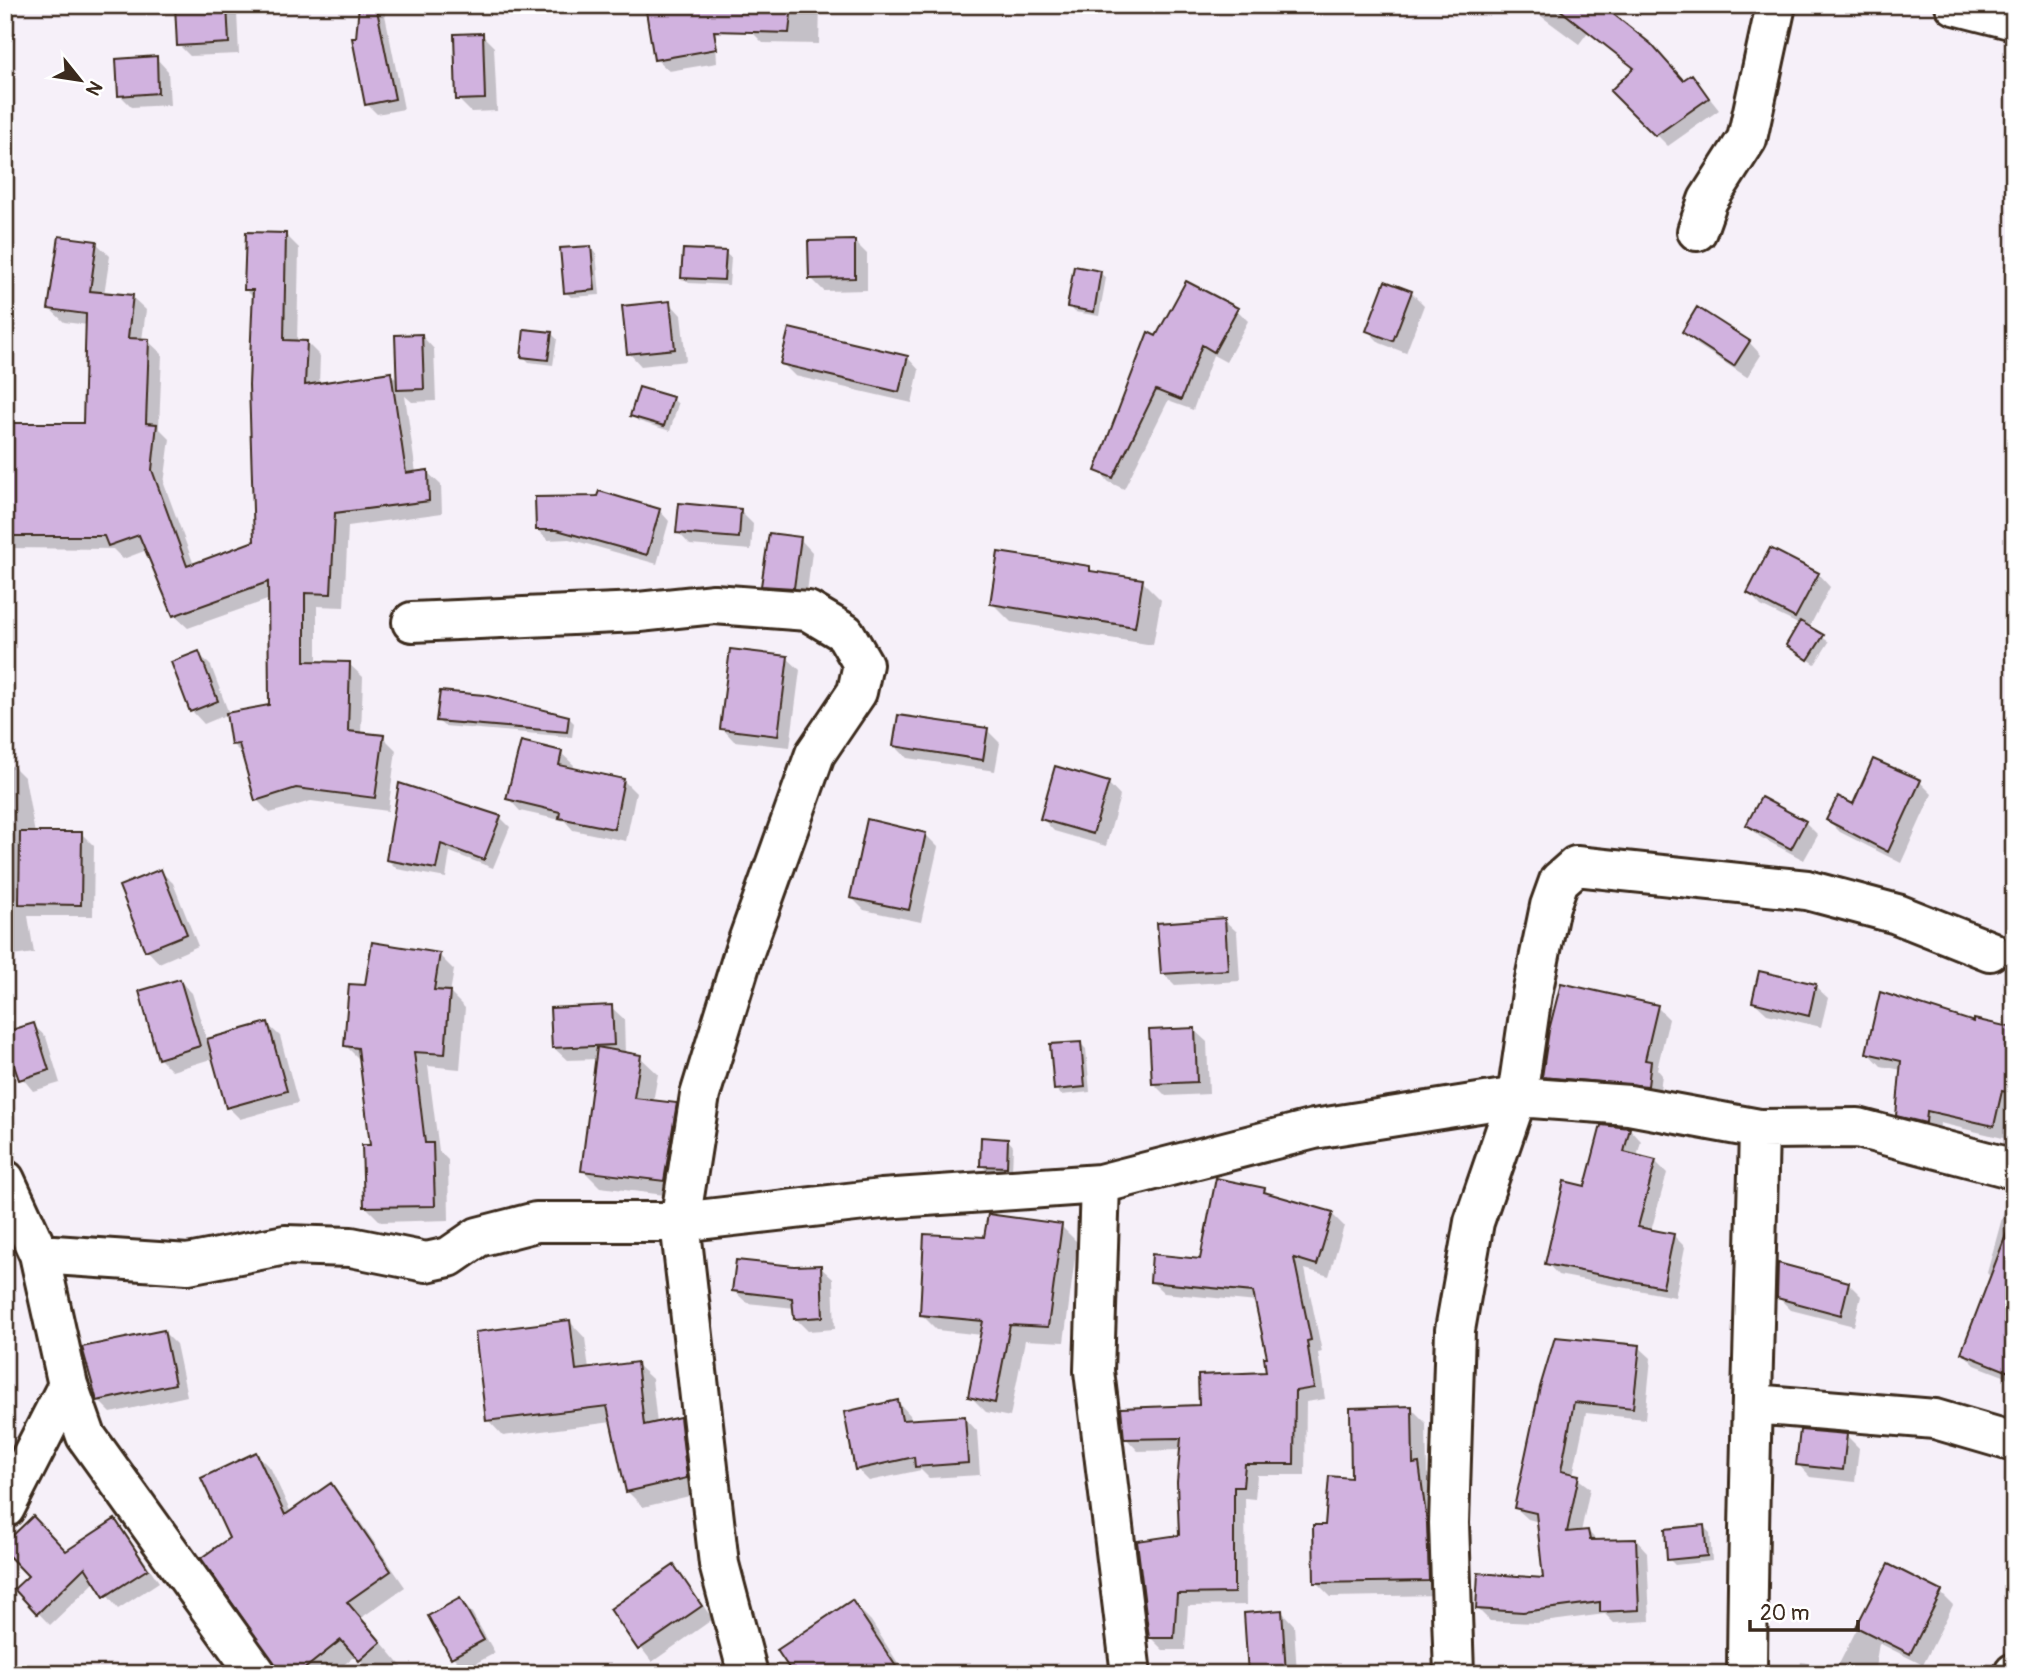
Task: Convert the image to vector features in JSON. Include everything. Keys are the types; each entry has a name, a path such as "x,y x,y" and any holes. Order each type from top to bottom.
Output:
{"street":[{"path":"1698,232 1708,200 1746,139 1776,5"},
{"path":"1955,5 2014,20"},
{"path":"412,622 639,612 714,604 808,611 845,633 863,664 857,692 815,754 744,952 700,1095 680,1222 719,1564 748,1674"},
{"path":"1454,1674 1449,1523 1455,1331 1474,1222 1517,1097 1550,906 1559,880 1576,866 1807,890 1896,914 1990,951"},
{"path":"39,1254 188,1264 285,1245 351,1247 426,1262 449,1257 478,1237 536,1222 680,1222 882,1199 1100,1184 1314,1129 1517,1097 1629,1105 1759,1129 1858,1128 2014,1170"},
{"path":"1747,1674 1748,1510 1759,1129"},
{"path":"5,1180 39,1254 68,1385 86,1436 257,1674"},
{"path":"1100,1184 1094,1371 1131,1674"},
{"path":"5,1508 68,1385"},
{"path":"1753,1404 1935,1419 2014,1442"}],"building":[{"path":"175,5 227,5 229,43 177,46"},
{"path":"359,5 376,5 395,99 365,105 352,38 356,38"},
{"path":"645,5 792,5 789,33 714,31 717,49 654,60"},
{"path":"1554,5 1602,5 1651,44 1683,80 1692,74 1709,98 1655,136 1610,91 1634,68"},
{"path":"483,33 485,99 456,100 454,34"},
{"path":"157,56 158,93 118,96 116,59"},
{"path":"246,232 286,233 284,340 307,341 305,385 391,372 406,473 428,470 429,501 335,513 331,594 305,593 305,661 350,662 348,731 384,735 375,798 296,788 255,801 239,744 231,745 226,713 269,705 268,582 173,616 139,535 108,546 104,536 5,536 5,423 83,423 86,314 48,309 59,236 97,241 90,291 133,295 128,338 149,339 146,423 157,424 152,470 187,566 254,541 249,385 253,290 244,290"},
{"path":"855,240 855,278 809,279 808,241"},
{"path":"591,246 595,290 564,293 560,248"},
{"path":"683,249 726,251 724,280 681,278"},
{"path":"1074,266 1101,271 1094,312 1067,307"},
{"path":"1186,281 1238,308 1214,352 1202,345 1181,400 1156,390 1113,478 1095,471 1148,332 1156,336"},
{"path":"1385,281 1412,291 1393,341 1366,331"},
{"path":"670,301 675,349 627,354 622,306"},
{"path":"1697,307 1750,341 1734,366 1682,332"},
{"path":"789,328 908,356 899,392 780,364"},
{"path":"524,329 552,332 548,360 521,357"},
{"path":"422,334 424,389 397,390 395,335"},
{"path":"639,387 673,397 664,426 630,416"},
{"path":"599,491 660,509 647,555 557,530 536,530 535,497 597,496"},
{"path":"679,503 741,509 739,538 676,533"},
{"path":"769,533 801,537 794,588 761,586"},
{"path":"1770,548 1819,573 1795,618 1747,593"},
{"path":"998,552 1090,566 1090,571 1143,579 1135,627 990,604"},
{"path":"1800,621 1824,635 1808,660 1786,645"},
{"path":"730,649 788,656 778,736 720,729"},
{"path":"199,651 218,701 190,712 171,662"},
{"path":"440,691 484,695 569,716 567,732 436,721"},
{"path":"898,715 988,728 983,760 893,746"},
{"path":"521,741 562,751 559,765 624,779 614,829 559,818 560,812 506,799"},
{"path":"1873,759 1921,780 1888,852 1826,820 1838,796 1853,804"},
{"path":"1055,766 1109,782 1093,834 1040,819"},
{"path":"399,783 501,816 484,860 441,844 436,869 386,860"},
{"path":"1761,797 1806,821 1791,849 1746,825"},
{"path":"867,819 926,833 909,910 850,898"},
{"path":"20,832 82,832 81,905 19,904"},
{"path":"161,869 187,934 145,951 119,886"},
{"path":"1225,918 1228,970 1161,974 1157,923"},
{"path":"372,942 440,953 434,990 450,991 445,1054 414,1052 425,1143 433,1143 435,1206 364,1207 362,1145 370,1145 358,1048 344,1046 349,984 365,985"},
{"path":"1759,971 1816,984 1809,1016 1752,1002"},
{"path":"180,979 200,1046 158,1059 139,991"},
{"path":"1561,983 1658,1005 1645,1060 1651,1061 1648,1086 1542,1077 1549,1030"},
{"path":"1880,992 1974,1022 1974,1019 2014,1028 2014,1094 2002,1091 1994,1126 1927,1111 1926,1123 1896,1116 1901,1061 1866,1053"},
{"path":"612,1005 614,1045 552,1048 550,1008"},
{"path":"268,1022 287,1091 226,1108 207,1039"},
{"path":"34,1023 49,1070 19,1080 12,1060 5,1062 5,1032"},
{"path":"1195,1028 1197,1082 1152,1084 1149,1030"},
{"path":"1081,1042 1085,1087 1054,1090 1050,1044"},
{"path":"597,1047 641,1055 634,1098 677,1103 664,1181 581,1171"},
{"path":"1601,1125 1630,1128 1624,1152 1656,1160 1638,1227 1674,1234 1663,1287 1545,1264 1564,1181 1585,1186"},
{"path":"981,1137 1008,1139 1007,1167 980,1166"},
{"path":"1216,1178 1265,1188 1264,1192 1333,1212 1317,1265 1294,1258 1311,1340 1307,1341 1314,1388 1295,1391 1294,1464 1245,1464 1243,1487 1234,1487 1234,1593 1177,1594 1174,1638 1149,1638 1137,1541 1179,1535 1177,1482 1181,1438 1124,1439 1121,1408 1199,1405 1198,1375 1266,1372 1264,1357 1267,1357 1253,1292 1150,1282 1152,1254 1200,1259"},
{"path":"988,1214 1062,1224 1048,1327 1010,1325 995,1403 968,1397 983,1321 920,1315 924,1234 984,1237"},
{"path":"2011,1222 2014,1222 2014,1374 1961,1353"},
{"path":"736,1260 794,1266 821,1265 823,1317 794,1319 792,1298 732,1291"},
{"path":"1778,1263 1849,1282 1841,1315 1777,1298"},
{"path":"570,1320 576,1370 637,1362 644,1425 680,1417 687,1478 626,1492 607,1406 486,1421 475,1332"},
{"path":"164,1330 175,1384 97,1401 82,1347"},
{"path":"1555,1337 1640,1345 1633,1408 1574,1402 1561,1471 1579,1475 1567,1532 1588,1530 1590,1540 1636,1539 1639,1610 1600,1612 1600,1602 1523,1612 1476,1609 1478,1573 1543,1578 1536,1513 1514,1508 1540,1387"},
{"path":"898,1400 902,1420 965,1416 968,1463 915,1467 914,1457 855,1470 844,1412"},
{"path":"1412,1406 1413,1464 1419,1463 1427,1523 1429,1581 1314,1583 1313,1525 1325,1525 1329,1476 1351,1478 1350,1408"},
{"path":"1800,1430 1847,1434 1843,1470 1796,1465"},
{"path":"256,1452 285,1515 331,1483 391,1571 347,1602 381,1642 359,1661 341,1640 298,1674 281,1674 201,1558 229,1538 201,1478"},
{"path":"33,1516 66,1551 115,1519 148,1569 104,1597 85,1567 37,1614 14,1589 28,1576 5,1552 5,1543"},
{"path":"1704,1525 1707,1556 1667,1560 1665,1529"},
{"path":"1888,1564 1942,1591 1910,1654 1856,1627"},
{"path":"674,1565 702,1606 638,1650 610,1609"},
{"path":"460,1598 484,1640 451,1658 428,1616"},
{"path":"852,1600 901,1674 793,1674 777,1650"},
{"path":"1282,1610 1286,1674 1248,1674 1244,1613"}]}
